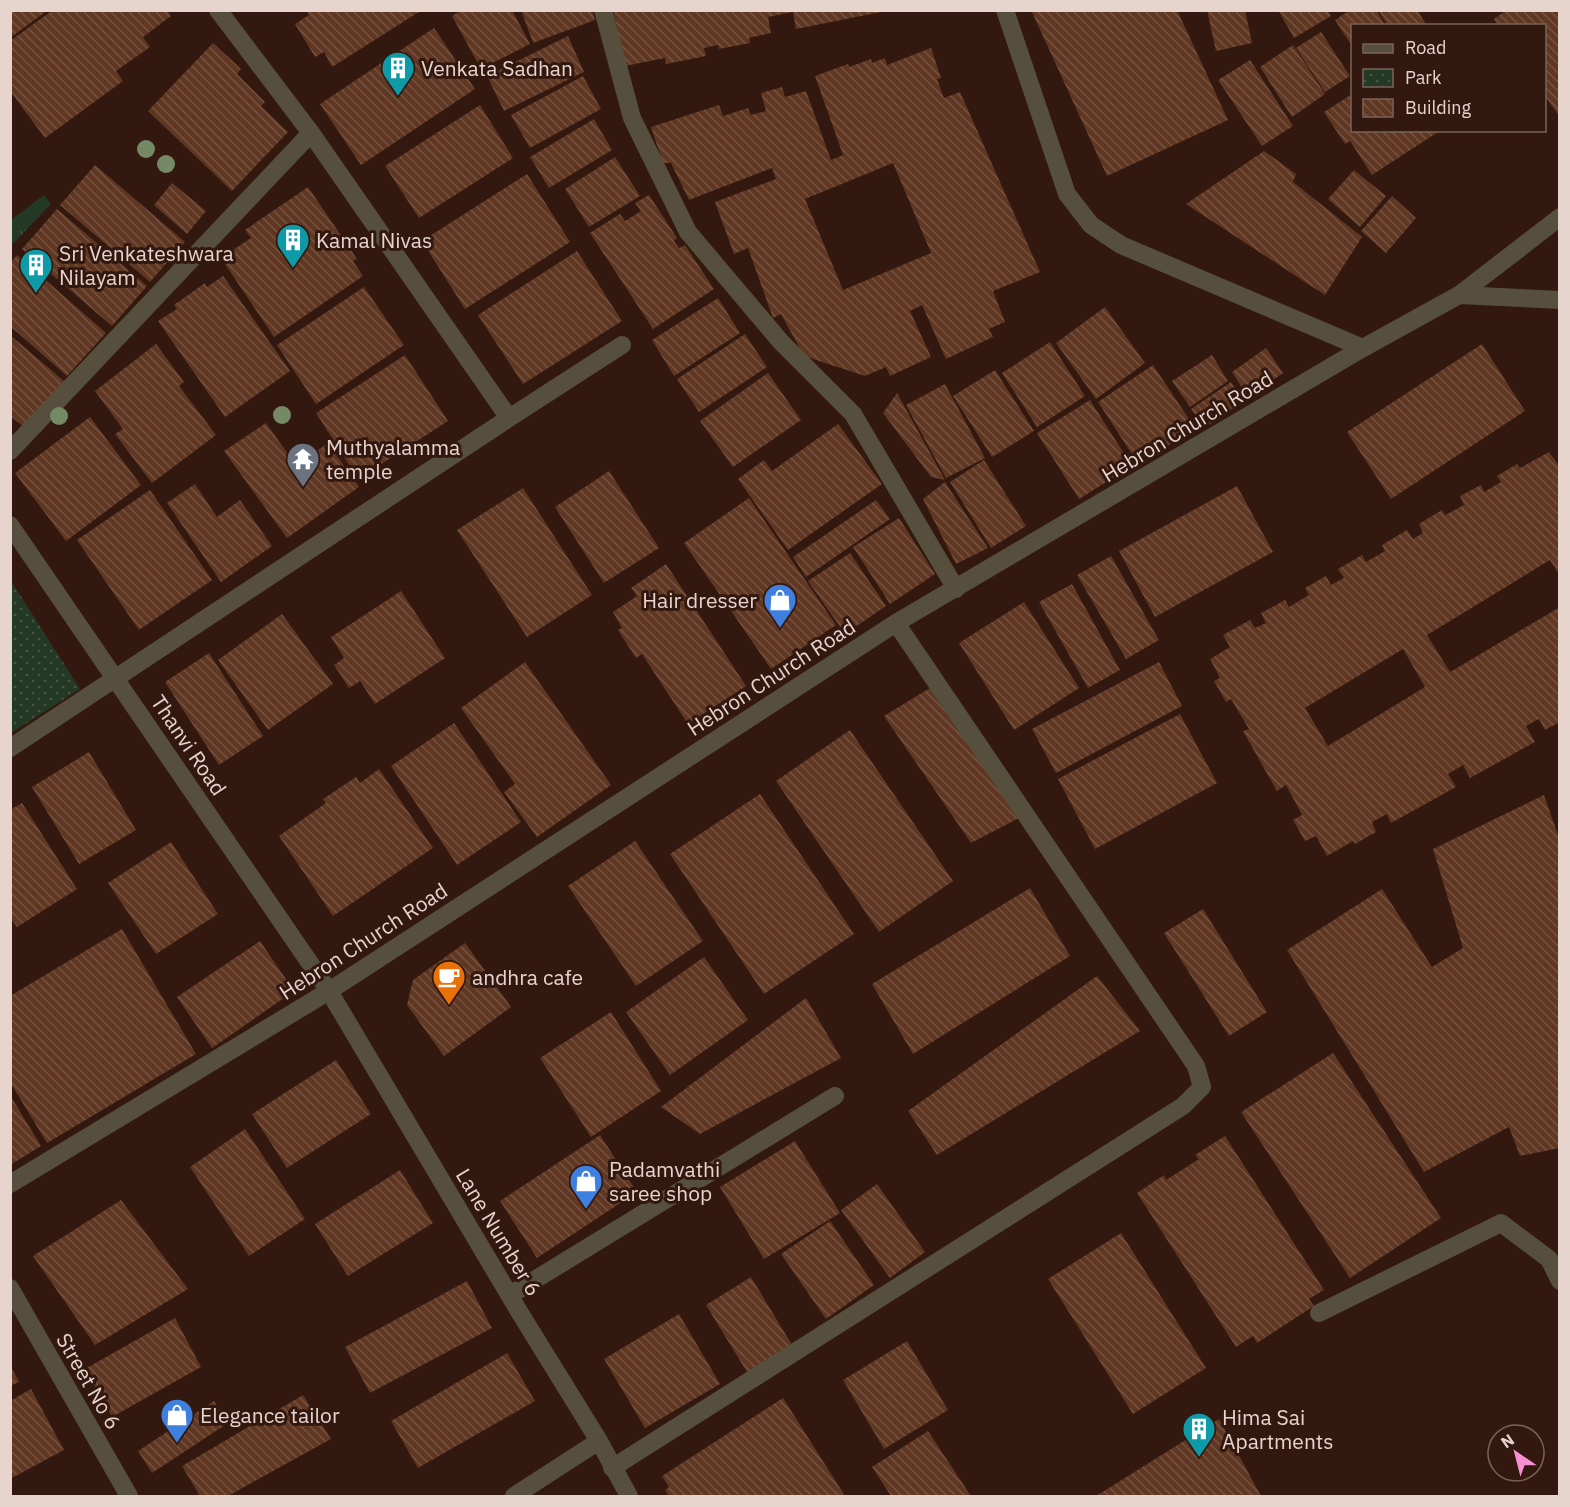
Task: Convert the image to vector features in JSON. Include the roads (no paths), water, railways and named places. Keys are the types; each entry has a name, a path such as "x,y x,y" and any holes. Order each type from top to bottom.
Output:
{"street":[{"path":"218,10 311,133 509,418"},
{"path":"603,10 632,118 688,232 781,342 852,414 956,589"},
{"path":"1005,10 1067,194 1091,225 1121,245 1364,348"},
{"path":"10,451 311,133"},
{"name":"Hebron Church Road","path":"10,1184 329,991 896,623 1364,348 1459,296 1560,217"},
{"path":"1459,296 1560,300"},
{"path":"10,748 622,345"},
{"name":"Thanvi Road","path":"10,525 329,991"},
{"path":"612,1468 1183,1106 1202,1088 1196,1066 896,623"},
{"name":"Lane Number 6","path":"329,991 599,1441 629,1497"},
{"path":"510,1295 835,1096"},
{"path":"1319,1313 1501,1223 1549,1259 1560,1281"},
{"name":"Street No 6","path":"10,1288 129,1497"},
{"path":"514,1497 599,1441"}],"place":[{"name":"Venkata Sadhan","path":"398,97"},
{"name":"Kamal Nivas","path":"293,269"},
{"name":"Sri Venkateshwara Nilayam","path":"36,294"},
{"name":"Muthyalamma temple","path":"303,488"},
{"name":"Hair dresser","path":"780,629"},
{"name":"andhra cafe","path":"449,1006"},
{"name":"Padamvathi saree shop","path":"586,1210"},
{"name":"Elegance tailor","path":"177,1444"},
{"name":"Hima Sai Apartments","path":"1199,1458"}]}
